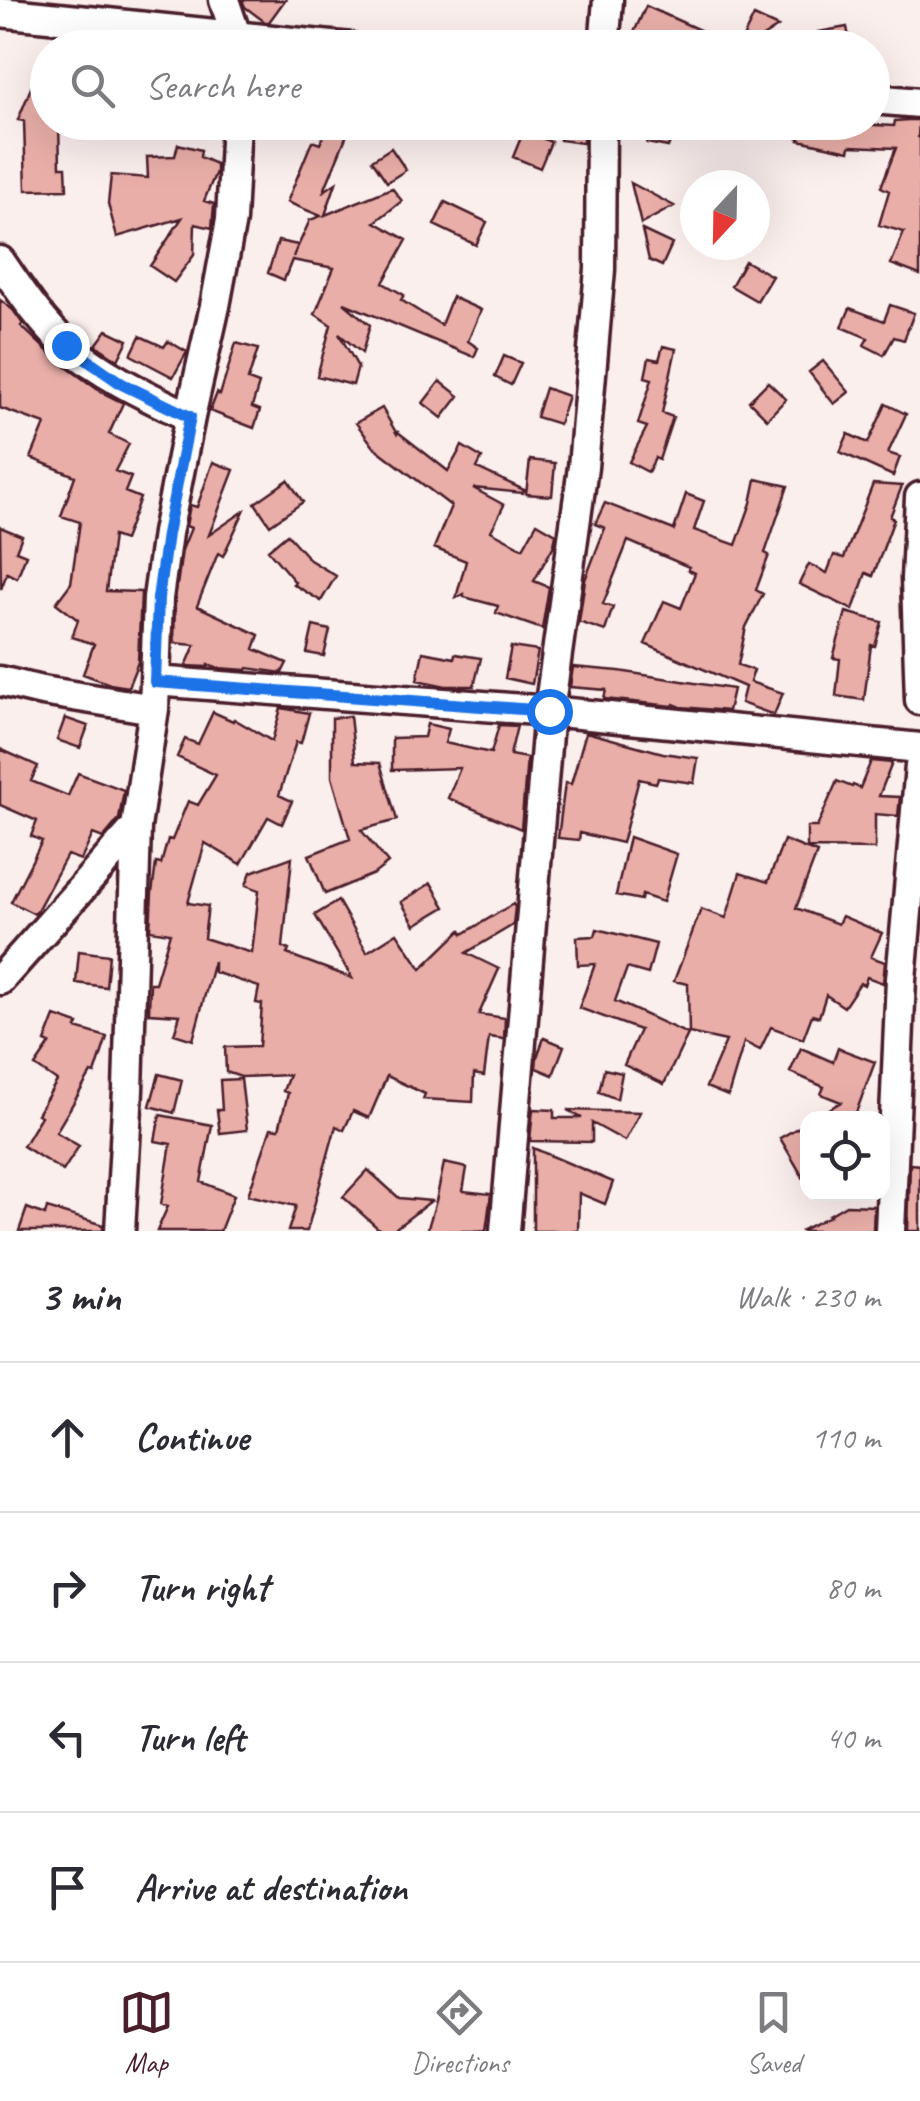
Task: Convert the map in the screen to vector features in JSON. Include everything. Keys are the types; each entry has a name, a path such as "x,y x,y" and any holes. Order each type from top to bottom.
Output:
{"street":[{"path":"224,0 233,30"},
{"path":"606,30 608,0"},
{"path":"0,12 146,30"},
{"path":"890,100 920,102"},
{"path":"120,1231 136,827 154,695 158,598 167,534 231,220 235,140"},
{"path":"505,1231 549,711 582,467 600,269 601,140"},
{"path":"0,261 66,345 122,384 190,417"},
{"path":"920,497 916,580 920,700"},
{"path":"0,681 42,691 549,711 920,748"},
{"path":"890,1231 901,979 920,766"},
{"path":"0,980 136,827"}],"building":[{"path":"242,0 285,0 265,22"},
{"path":"646,6 700,30 635,30"},
{"path":"754,16 778,27 773,30 747,30"},
{"path":"30,90 30,140 59,140 60,167 66,167 67,189 26,190 24,121 18,120"},
{"path":"919,120 920,275 891,264 904,232 879,225 889,191 881,187 896,148 850,146 849,151 799,140 890,140 890,126 895,121"},
{"path":"322,140 345,140 324,191 336,183 325,215 392,188 402,201 375,222 407,240 383,283 404,295 401,300 441,325 452,297 481,310 468,341 478,348 474,357 344,303 370,325 362,353 339,334 358,367 353,385 317,376 331,325 315,314 334,268 292,260 284,280 268,273 278,241 298,245 293,257 310,220 321,216 287,202 312,141 320,144"},
{"path":"520,140 551,142 540,168 513,157"},
{"path":"648,140 671,140 668,147 647,143"},
{"path":"178,144 201,150 200,157 216,164 216,172 204,201 214,204 212,228 195,224 194,255 174,282 150,266 182,218 117,237 108,204 111,175 148,178 147,157 175,156"},
{"path":"391,148 406,170 387,182 372,160"},
{"path":"631,183 674,206 641,224"},
{"path":"445,202 487,222 476,245 434,225"},
{"path":"642,230 672,244 662,266 649,260"},
{"path":"745,261 772,276 757,301 731,286"},
{"path":"0,300 57,360 123,403 109,434 129,444 115,471 131,477 125,492 140,498 124,540 113,536 106,591 141,592 138,662 128,687 83,674 94,644 72,637 78,620 56,603 71,583 80,522 61,516 75,476 31,458 45,424 0,408"},
{"path":"890,305 914,313 904,340 894,337 884,355 864,345 868,338 842,327 850,308 884,321"},
{"path":"107,330 128,340 118,360 96,345"},
{"path":"140,336 164,347 168,341 187,352 173,377 131,355"},
{"path":"236,343 258,349 248,380 259,384 252,407 260,410 254,428 210,411 217,393 220,395"},
{"path":"663,346 676,349 662,413 673,417 659,460 655,458 648,472 629,462 647,427 638,424 652,379 645,377 649,358 659,360"},
{"path":"504,356 521,363 511,385 495,377"},
{"path":"823,361 849,392 834,404 809,372"},
{"path":"440,381 459,396 442,418 423,403"},
{"path":"768,382 786,399 767,419 749,401"},
{"path":"545,388 568,396 559,424 536,417"},
{"path":"886,404 906,414 888,453 900,457 893,476 840,452 848,434 868,443"},
{"path":"382,408 397,434 448,471 462,446 482,458 477,468 524,490 523,493 473,488 504,505 491,531 523,548 537,523 556,534 534,581 549,587 542,629 496,613 498,606 464,594 456,598 466,561 434,548 451,506 374,447 356,423"},
{"path":"530,460 555,463 552,496 526,494"},
{"path":"213,462 234,470 209,535 244,511 223,556 218,553 197,606 259,635 254,649 287,663 282,673 186,666 195,645 174,643 175,600 182,550 191,528 186,526 190,505 197,507"},
{"path":"756,479 788,486 756,590 763,594 746,627 738,665 754,670 750,682 783,693 774,715 741,703 745,687 645,644 664,601 681,608 695,573 689,567 628,541 603,604 613,607 605,631 579,622 585,580 605,528 595,524 605,503 674,530 686,494 704,501 694,530 736,545"},
{"path":"288,480 303,502 270,525 255,503"},
{"path":"873,484 902,486 873,576 866,573 853,610 799,584 809,564 827,573 834,555 844,558"},
{"path":"0,527 22,536 16,551 26,555 17,578 7,573 1,589"},
{"path":"287,534 310,560 336,576 321,601 293,584 268,550"},
{"path":"846,612 882,622 875,646 871,645 864,700 836,696 840,659 833,658"},
{"path":"313,626 330,630 324,656 307,653"},
{"path":"511,647 538,651 532,684 505,678"},
{"path":"423,652 481,658 474,686 417,680"},
{"path":"573,667 733,689 728,711 604,699 606,690 570,687"},
{"path":"281,708 309,713 279,795 292,801 282,824 268,817 241,864 205,843 188,903 208,906 204,938 252,953 259,890 246,885 251,872 292,857 283,947 289,950 287,954 352,978 315,915 338,901 367,952 397,933 421,969 461,930 463,934 513,904 515,907 513,925 466,953 499,969 479,1014 505,1018 504,1039 489,1037 484,1076 474,1074 473,1102 423,1099 425,1094 387,1076 369,1118 353,1111 344,1130 336,1126 307,1231 288,1231 296,1206 248,1195 271,1128 279,1129 289,1075 241,1077 226,1072 225,1047 259,1046 259,987 214,972 214,961 193,1040 174,1034 180,1015 149,1013 150,983 155,983 170,933 150,930 156,863 161,864 168,839 172,840 188,801 198,805 216,775 177,757 185,739 198,744 213,712 272,741"},
{"path":"350,716 355,762 380,763 397,820 361,830 388,863 374,874 325,894 309,855 350,839 332,777 332,718"},
{"path":"65,718 88,726 80,748 57,740"},
{"path":"427,724 449,729 445,743 491,753 499,725 517,726 510,755 527,758 521,829 448,798 460,768 392,770 392,738 424,737"},
{"path":"586,732 663,753 698,758 694,783 639,779 622,843 580,833 579,840 558,838 565,783 571,784"},
{"path":"0,749 38,766 31,781 68,796 78,773 124,790 119,819 103,838 93,834 81,860 67,855 35,914 11,902 42,841 31,836 37,821 0,805"},
{"path":"871,761 892,763 879,796 900,797 898,816 875,814 875,849 807,848 807,827 817,827 837,781 860,788"},
{"path":"629,837 677,854 663,902 642,895 641,900 616,895"},
{"path":"784,840 817,853 796,908 838,924 842,916 882,933 871,957 885,962 883,983 867,977 844,1007 826,995 819,1017 812,1015 803,1039 771,1027 760,1050 744,1042 728,1096 706,1087 726,1041 689,1033 688,984 674,981 701,909 726,918 740,873 768,882"},
{"path":"431,883 445,907 415,925 401,902"},
{"path":"597,929 656,944 648,974 627,968 615,1001 688,1034 664,1084 624,1065 640,1030 579,1008 595,964 578,965 577,937 595,936"},
{"path":"79,951 109,955 106,987 76,983"},
{"path":"55,1016 78,1024 76,1028 107,1037 95,1074 91,1073 56,1132 79,1146 63,1171 23,1146 57,1081 35,1066 50,1044 45,1042"},
{"path":"544,1038 564,1046 553,1075 536,1068"},
{"path":"801,1048 833,1062 838,1048 875,1062 857,1111 826,1111 841,1102 821,1094 824,1087 790,1072"},
{"path":"604,1069 622,1073 617,1099 599,1092"},
{"path":"159,1074 182,1080 174,1113 150,1106"},
{"path":"241,1079 247,1130 220,1133 220,1080"},
{"path":"533,1109 554,1110 554,1118 582,1118 567,1110 640,1112 625,1141 592,1123 592,1142 530,1141"},
{"path":"160,1115 212,1125 201,1182 234,1195 220,1231 157,1231 168,1206 161,1204 171,1144 155,1141"},
{"path":"800,1127 800,1172 780,1138"},
{"path":"533,1148 613,1182 605,1204 579,1193 578,1231 533,1231"},
{"path":"444,1163 467,1168 463,1191 491,1194 486,1231 427,1231"},
{"path":"910,1164 920,1165 920,1231 908,1231"},
{"path":"368,1170 399,1198 431,1201 392,1231 381,1231 343,1197"},
{"path":"846,1205 874,1206 873,1231 800,1231 830,1216"},
{"path":"27,1208 45,1215 47,1208 103,1225 103,1231 19,1231"}],"route":[{"path":"66,345 122,384 190,417 158,598 155,682 549,711"}]}
